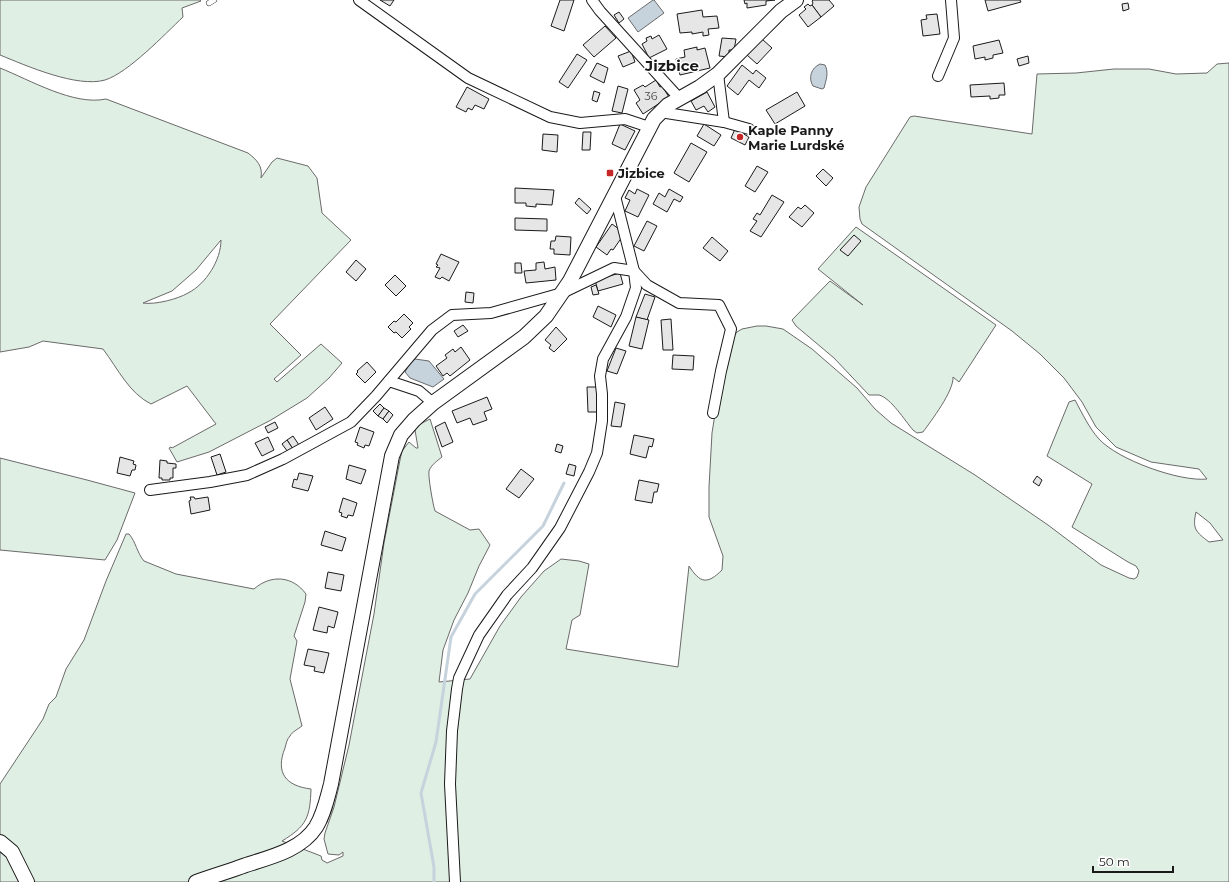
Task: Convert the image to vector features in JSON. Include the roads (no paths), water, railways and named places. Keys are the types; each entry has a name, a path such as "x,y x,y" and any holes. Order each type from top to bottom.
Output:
{"street":[{"path":"359,0 468,78 550,116 580,123 625,119 649,127"},
{"path":"592,0 600,11 680,99"},
{"path":"196,882 288,850 304,840 320,820 331,784 392,456 405,429 433,403 530,332 546,316 562,293 615,196 649,127 660,112 718,74 781,11 796,0"},
{"path":"938,76 954,38 951,0"},
{"path":"718,74 724,122"},
{"path":"660,112 724,122 749,129"},
{"path":"455,882 450,756 459,678 479,635 508,595 532,568 560,528 589,472 597,453 602,421 600,376 603,359 626,317 636,288 634,271 615,196"},
{"path":"150,490 210,482 247,475 283,459 351,422 389,381 432,330 452,315 491,313 562,293 614,268 634,271 647,284 679,303 718,305 731,329 713,413"},
{"path":"389,381 419,391 433,403"},
{"path":"0,842 12,852 28,882"}],"waterway":[{"path":"434,882 434,867 421,793 436,742 451,637 475,594 543,526 564,483"}],"place":[{"name":"Kaple Panny Marie Lurdské","path":"740,137"},
{"name":"Jizbice","path":"610,173"}],"district":[{"name":"Jizbice","path":"672,66"}]}
